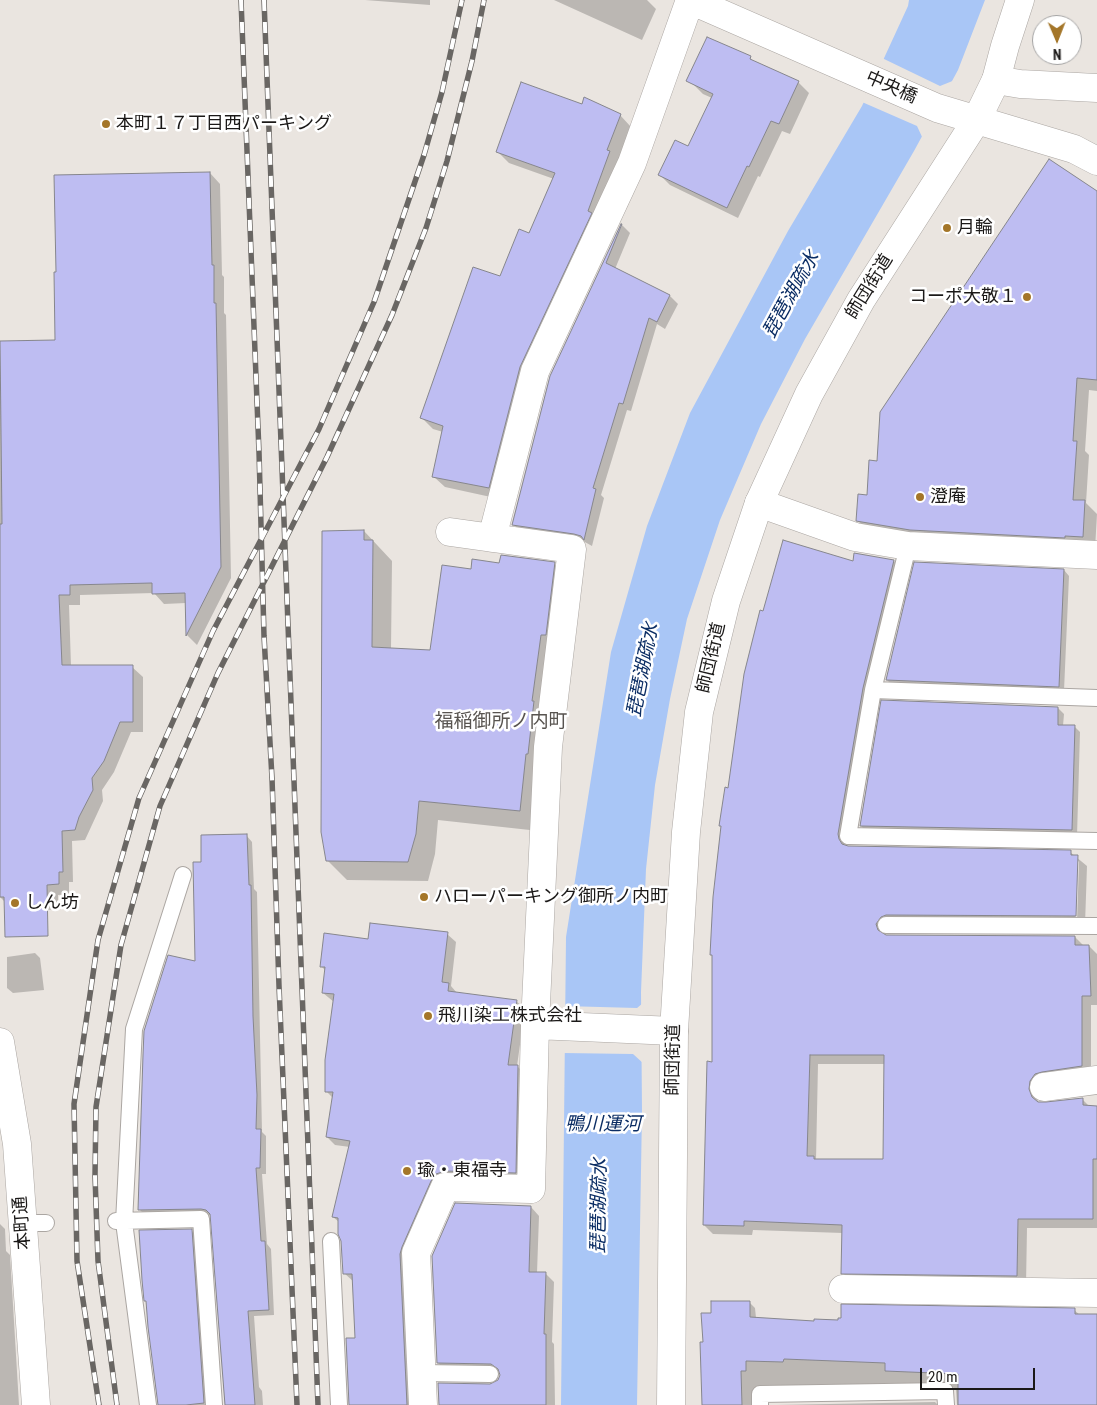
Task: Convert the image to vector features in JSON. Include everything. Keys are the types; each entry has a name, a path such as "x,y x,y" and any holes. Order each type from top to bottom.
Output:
{"street":[{"name":"中央橋","path":"492,538 535,371 632,163 690,0 937,108 1074,149 1097,160"},
{"name":"師団街道","path":"671,1405 665,1031 699,712 726,601 759,503 809,394 861,300 976,121 996,80 1020,0"},
{"path":"996,80 1058,87 1097,88"},
{"path":"759,503 855,537 908,546 1097,555"},
{"path":"423,1405 416,1253 445,1187 531,1189 542,1025 548,747 572,549 450,532"},
{"path":"542,1025 665,1031"},
{"name":"本町通","path":"0,1042 17,1144 34,1223 36,1405"},
{"path":"1044,1087 1097,1080"},
{"path":"843,1289 1097,1293"}],"lane":[{"path":"908,546 873,690 848,836 1097,841"},
{"path":"873,690 1097,698"},
{"path":"148,1405 120,1222 134,1029 183,875"},
{"path":"886,925 1097,926"},
{"path":"120,1222 201,1219 214,1405"},
{"path":"331,1241 339,1405"},
{"path":"421,1374 490,1374"},
{"path":"760,1405 760,1394 946,1391 946,1405"}],"water":[{"name":"鴨川運河","path":"909,0 985,0 958,70 914,151 805,339 761,424 720,520 687,619 670,699 655,785 646,869 641,992 642,1112 637,1405 561,1405 566,937 611,652 647,526 690,413 788,231 862,106 908,6"}],"pier":[{"path":"882,58 940,86 955,80 923,139 917,126 862,102"},
{"path":"643,1003 644,1064 633,1054 563,1053 563,1006 637,1008"}],"building":[{"path":"707,37 751,56 750,59 799,81 779,124 771,121 727,208 658,175 675,140 688,146 713,94 686,81"},
{"path":"521,82 582,104 584,97 621,114 607,150 610,151 588,211 592,213 520,367 489,488 432,477 443,426 420,418 473,267 500,276 519,229 529,233 555,173 496,152"},
{"path":"1049,159 1097,191 1097,380 1077,378 1073,441 1077,441 1073,500 1085,500 1083,537 1065,536 1065,538 910,530 856,521 858,494 867,495 869,460 877,461 880,412"},
{"path":"210,172 212,265 214,265 214,303 216,303 221,567 186,636 185,593 152,594 152,583 70,585 70,595 59,595 62,665 133,665 133,722 120,722 104,761 92,778 93,790 79,817 75,830 62,831 63,872 59,872 59,884 47,885 48,936 5,937 4,897 0,897 0,524 2,524 0,341 55,340 54,175"},
{"path":"621,224 606,263 670,295 657,322 649,318 623,404 619,403 593,488 596,489 584,540 581,536 574,534 512,525 550,376"},
{"path":"364,530 364,540 373,540 372,647 430,650 442,565 471,569 472,559 499,563 501,555 555,562 546,635 541,635 520,811 419,801 416,834 408,862 326,861 321,832 322,531"},
{"path":"783,540 853,561 854,553 894,560 863,688 838,834 842,844 848,846 1071,850 1071,855 1078,855 1076,916 886,915 881,917 876,924 878,930 886,935 1075,936 1075,945 1089,945 1091,996 1082,996 1082,1066 1035,1074 1030,1081 1029,1089 1032,1097 1038,1102 1083,1098 1083,1105 1097,1106 1097,1159 1093,1159 1093,1219 1018,1219 1017,1276 841,1274 842,1225 744,1221 744,1226 703,1225 707,1061 712,1062 712,955 710,955 713,897 721,826 719,826 725,787 728,788 744,674 760,610 763,611","holes":["810,1055 884,1055 883,1159 814,1159 814,1156 807,1156"]},
{"path":"914,562 1064,569 1059,687 886,680"},
{"path":"881,700 1058,707 1058,725 1075,725 1072,830 860,826"},
{"path":"247,834 249,885 251,885 253,1016 257,1095 256,1129 261,1129 260,1168 256,1168 261,1241 265,1241 269,1310 248,1311 255,1405 225,1405 210,1214 206,1210 201,1209 138,1210 143,1055 144,1031 168,955 195,961 193,862 201,862 201,835"},
{"path":"370,923 448,932 442,982 449,983 448,991 517,1000 508,1065 518,1065 516,1173 445,1171 436,1174 431,1181 400,1254 407,1405 349,1405 346,1338 355,1338 352,1274 343,1274 338,1218 332,1217 350,1141 326,1137 333,1092 325,1092 325,1060 334,994 322,993 325,967 320,967 324,933 368,939"},
{"path":"455,1203 531,1206 529,1272 546,1272 544,1334 546,1334 546,1405 439,1405 438,1383 490,1384 498,1380 500,1375 498,1369 491,1364 437,1363 432,1256"},
{"path":"192,1229 204,1403 158,1405 146,1301 144,1301 139,1230"},
{"path":"711,1301 750,1301 750,1317 814,1321 814,1319 838,1320 838,1318 841,1318 841,1304 1075,1308 1075,1314 1097,1314 1097,1405 958,1405 958,1374 885,1371 885,1363 784,1359 783,1362 746,1361 746,1371 741,1371 742,1405 702,1405 700,1342 703,1342 701,1313 711,1313"}],"railway":[{"path":"241,0 259,452 264,636 272,778 297,1405"},
{"path":"264,0 318,1405"},
{"path":"99,1405 77,1261 74,1104 98,940 139,798 213,631 319,429 374,302 424,155 442,92 462,0"},
{"path":"117,1405 98,1261 95,1176 96,1107 121,945 160,806 218,673 327,457 392,315 426,228 447,161 472,61 484,0"}],"place":[{"name":"本町１７丁目西パーキング","path":"106,124"},
{"name":"月輪","path":"947,228"},
{"name":"コーポ大敬１","path":"1027,297"},
{"name":"澄庵","path":"920,497"},
{"name":"ハローパーキング御所ノ内町","path":"424,897"},
{"name":"しん坊","path":"15,903"},
{"name":"飛川染工株式会社","path":"428,1016"},
{"name":"瑜・東福寺","path":"407,1171"}],"district":[{"name":"福稲御所ノ内町","path":"501,722"}],"water label":[{"name":"琵琶湖疏水","path":"792,295"},
{"name":"琵琶湖疏水","path":"644,670"},
{"name":"琵琶湖疏水","path":"600,1206"}]}
